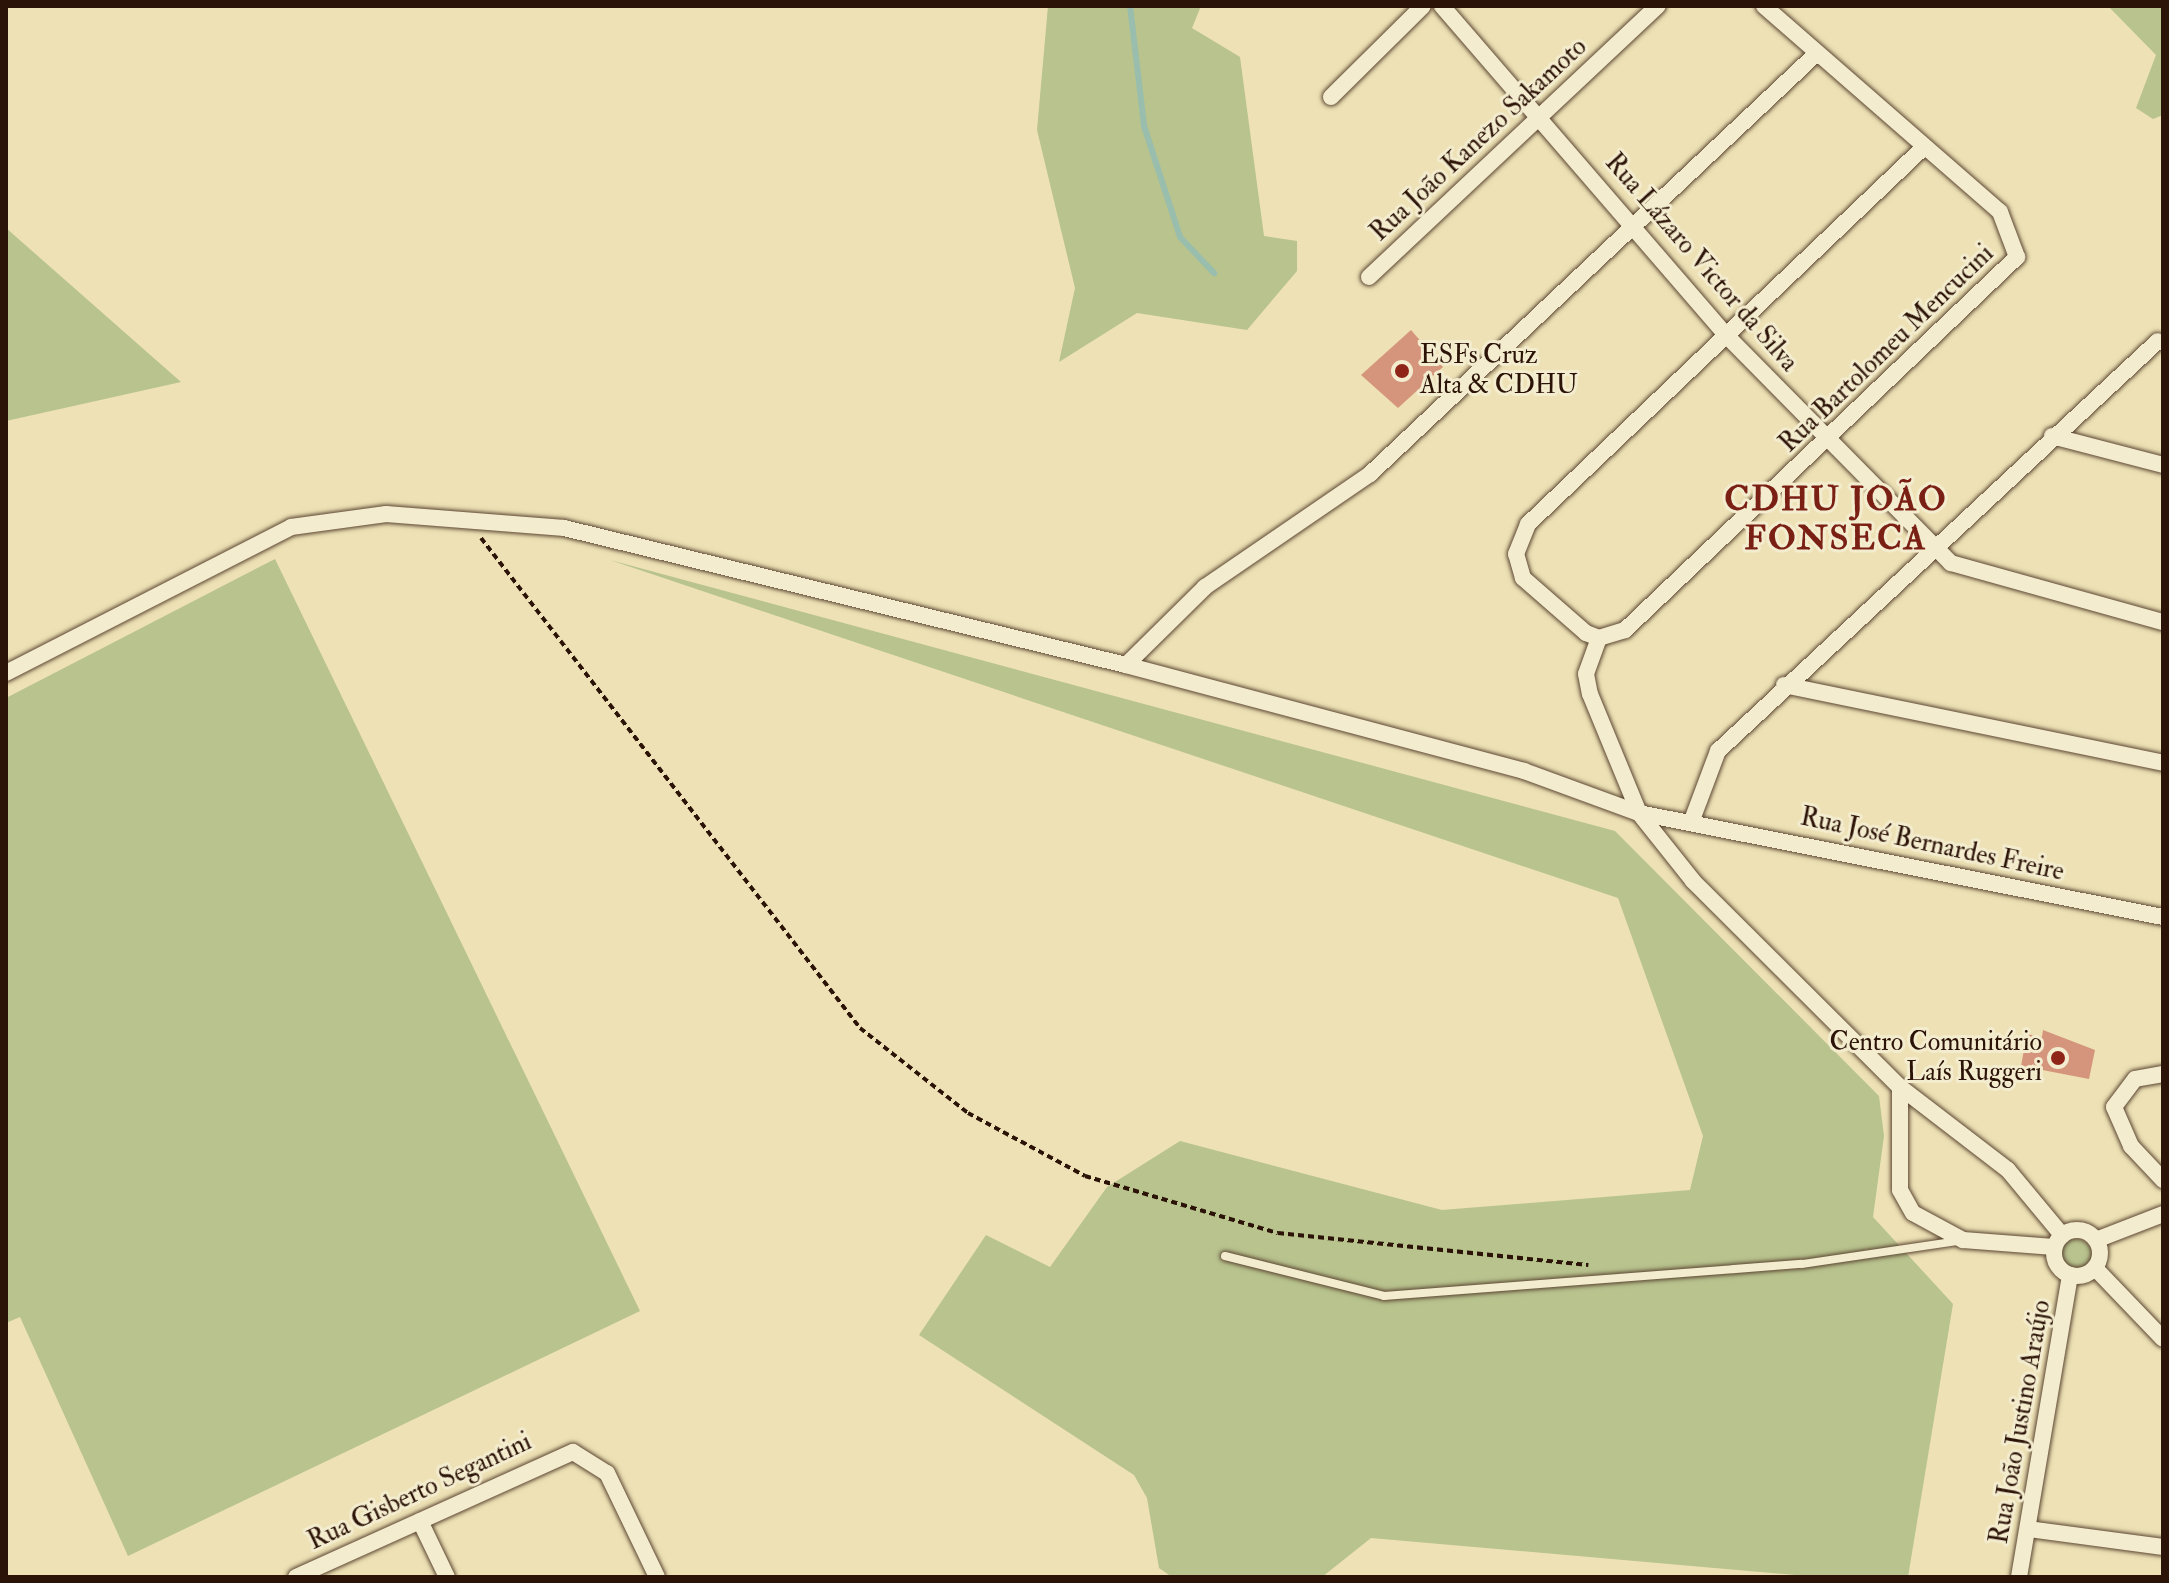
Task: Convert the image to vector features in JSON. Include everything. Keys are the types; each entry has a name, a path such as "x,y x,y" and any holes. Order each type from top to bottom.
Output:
{"street":[{"path":"1331,97 1423,6"},
{"name":"Rua Lázaro Victor da Silva","path":"1442,6 1540,114 1727,336 1931,546 1989,578 2163,622"},
{"name":"Rua João Kanezo Sakamoto","path":"1369,277 1658,6"},
{"path":"1764,6 1815,55 1923,148 1528,524 1518,565 1534,590 1606,637 1586,674 1590,694 1639,813 1693,881 1900,1087 2008,1170 2058,1241 2056,1263 2070,1275 2095,1268"},
{"path":"1126,665 1205,587 1370,474 1815,55"},
{"name":"Rua Bartolomeu Mencucini","path":"1606,637 1829,439 2017,257 2000,212 1923,148"},
{"path":"1692,820 1718,751 1931,546 2158,341"},
{"path":"2052,436 2163,465"},
{"name":"Rua José Bernardes Freire","path":"6,673 291,527 386,514 564,528 1126,665 1524,771 1639,813 1692,820 2163,917"},
{"path":"1784,685 2163,763"},
{"path":"2163,1074 2135,1079 2114,1107 2117,1123 2163,1180"},
{"path":"1900,1087 1900,1190 1913,1213 1963,1240 2058,1241 2083,1230 2096,1240"},
{"path":"2096,1240 2163,1214"},
{"path":"2096,1240 2095,1268 2163,1339"},
{"name":"Rua João Justino Araújo","path":"2019,1577 2070,1275"},
{"name":"Rua Gisberto Segantini","path":"296,1577 420,1521 553,1455 573,1452 607,1473 657,1577"},
{"path":"420,1521 447,1577"},
{"path":"2028,1529 2163,1547"}],"lane":[{"path":"1225,1256 1384,1296 1802,1264 1963,1240"}],"path":[{"path":"467,521 860,1028 968,1113 1085,1176 1278,1233 1595,1266"}],"green space":[{"path":"1048,6 1201,6 1192,28 1240,57 1264,236 1297,241 1297,271 1247,330 1137,313 1059,362 1075,288 1037,130"},
{"path":"2108,6 2163,6 2163,115 2153,119 2136,108 2156,55"},
{"path":"6,228 181,382 6,421"},
{"path":"275,559 640,1311 128,1556 20,1317 6,1323 6,698"},
{"path":"610,560 1615,831 1879,1096 1884,1136 1873,1217 1953,1304 1908,1577 1818,1577 1371,1538 1322,1577 1172,1577 1159,1568 1147,1498 1134,1475 919,1335 986,1235 1050,1267 1107,1187 1180,1141 1442,1210 1690,1190 1703,1136 1618,898"},
{"path":"2076,1239 2087,1244 2092,1255 2087,1266 2076,1271 2065,1266 2060,1255 2065,1244"}],"building":[{"name":"ESFs Cruz Alta & CDHU","path":"1411,330 1443,367 1398,408 1361,375"},
{"name":"Centro Comunitário Laís Ruggeri","path":"2043,1030 2095,1050 2089,1079 2021,1066 2027,1034 2042,1037"}],"waterway":[{"path":"1130,6 1144,126 1180,237 1214,273"}],"place":[{"name":"ESFs Cruz Alta & CDHU","path":"1402,371"},
{"name":"Centro Comunitário Laís Ruggeri","path":"2058,1058"}],"district":[{"name":"CDHU JOÃO FONSECA","path":"1836,518"}]}
